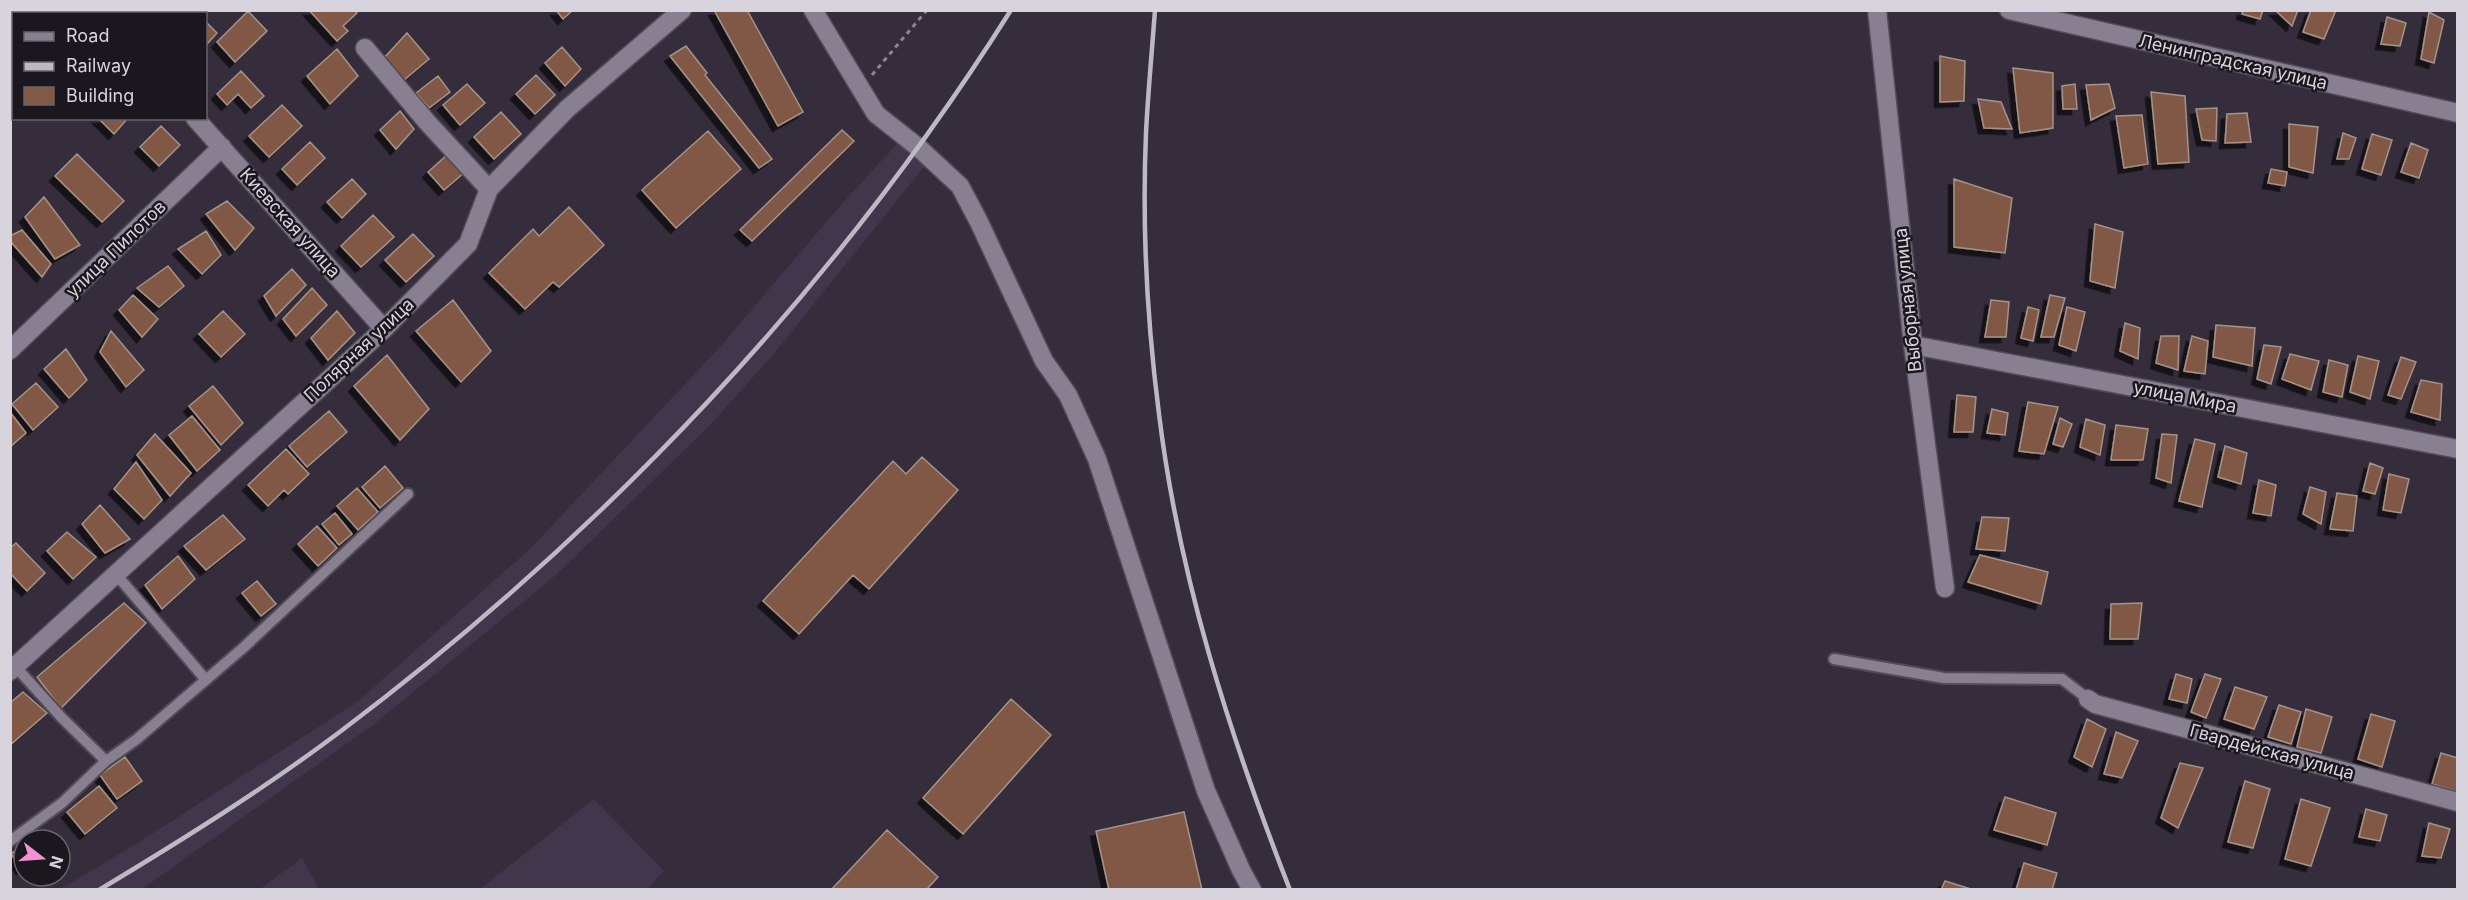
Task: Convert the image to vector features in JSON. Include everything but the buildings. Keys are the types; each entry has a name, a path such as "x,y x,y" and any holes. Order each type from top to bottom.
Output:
{"street":[{"name":"Полярная улица","path":"13,668 384,329 468,244 489,189 567,109 682,10"},
{"path":"813,10 876,114 919,148 960,186 1044,361 1068,395 1097,459 1206,791 1240,870 1252,890"},
{"name":"Выборная улица","path":"1877,10 1912,345 1945,588"},
{"name":"Ленинградская улица","path":"2008,10 2457,112"},
{"path":"365,48 427,122 489,189"},
{"name":"Киевская улица","path":"197,120 384,329"},
{"name":"улица Пилотов","path":"10,350 222,147"},
{"name":"улица Мира","path":"1912,345 2457,449"},
{"name":"Гвардейская улица","path":"2088,699 2095,704 2457,802"}],"lane":[{"path":"10,841 62,803 106,761 137,739 243,648 408,494"},
{"path":"115,573 206,680"},
{"path":"1834,659 1944,678 2062,680 2088,699"},
{"path":"13,668 106,761"}],"path":[{"path":"861,88 927,10"}],"shaded area":[{"path":"899,142 926,164 772,356 709,426 556,575 373,725 142,889 59,890 72,888 72,882 136,844 356,703 531,548 718,349 847,198"},
{"path":"594,799 664,871 647,889 480,889"},
{"path":"302,858 319,889 260,889"}],"railway":[{"path":"99,890 222,814 341,731 438,655 532,574 622,489 709,401 791,309 869,213 942,113 1011,10"},
{"path":"1155,10 1146,133 1146,274 1151,344 1168,475 1193,596 1227,715 1290,890"}]}
